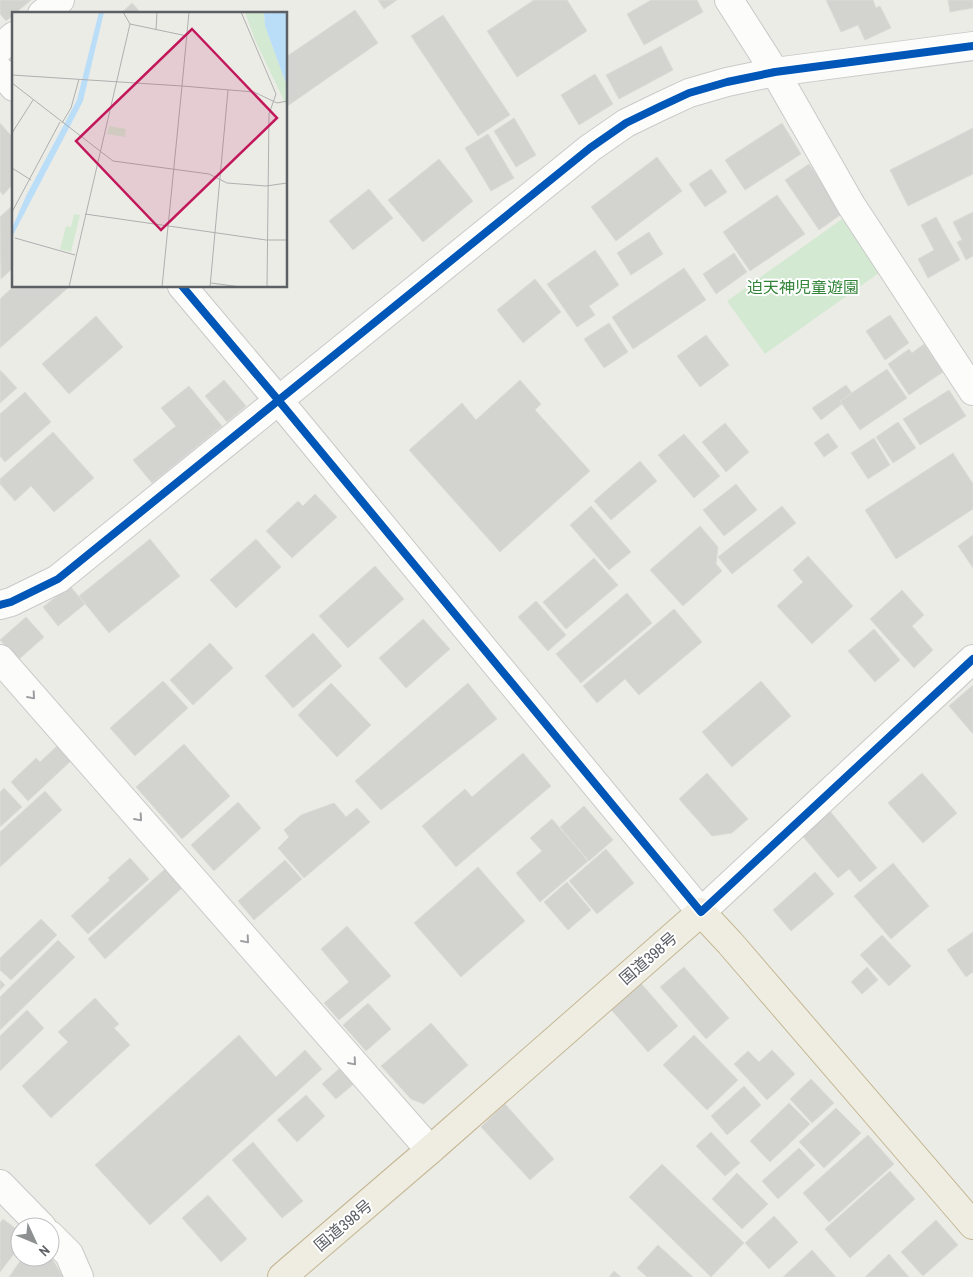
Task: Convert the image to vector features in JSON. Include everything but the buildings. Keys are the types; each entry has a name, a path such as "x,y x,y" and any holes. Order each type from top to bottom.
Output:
{"highway":[{"name":"国道398号","path":"282,1277 701,912"},
{"path":"701,912 969,1212"}],"street":[{"path":"45,12 60,0"},
{"path":"729,0 775,72 851,205 973,391"},
{"path":"0,48 12,38"},
{"path":"0,605 11,602 58,579 590,148 626,123 688,93 727,82 775,72 973,46"},
{"path":"0,71 12,85"},
{"path":"184,288 701,912 973,659"},
{"path":"0,659 430,1150"},
{"path":"0,1184 32,1217"},
{"path":"60,1245 69,1254 79,1277"}],"green space":[{"name":"迫天神児童遊園","path":"842,219 879,273 765,354 727,301"}],"cycle path":[{"path":"0,605 11,602 58,579 590,148 626,123 689,93 727,82 775,72 973,46"},
{"path":"184,288 701,912 973,659"}]}
